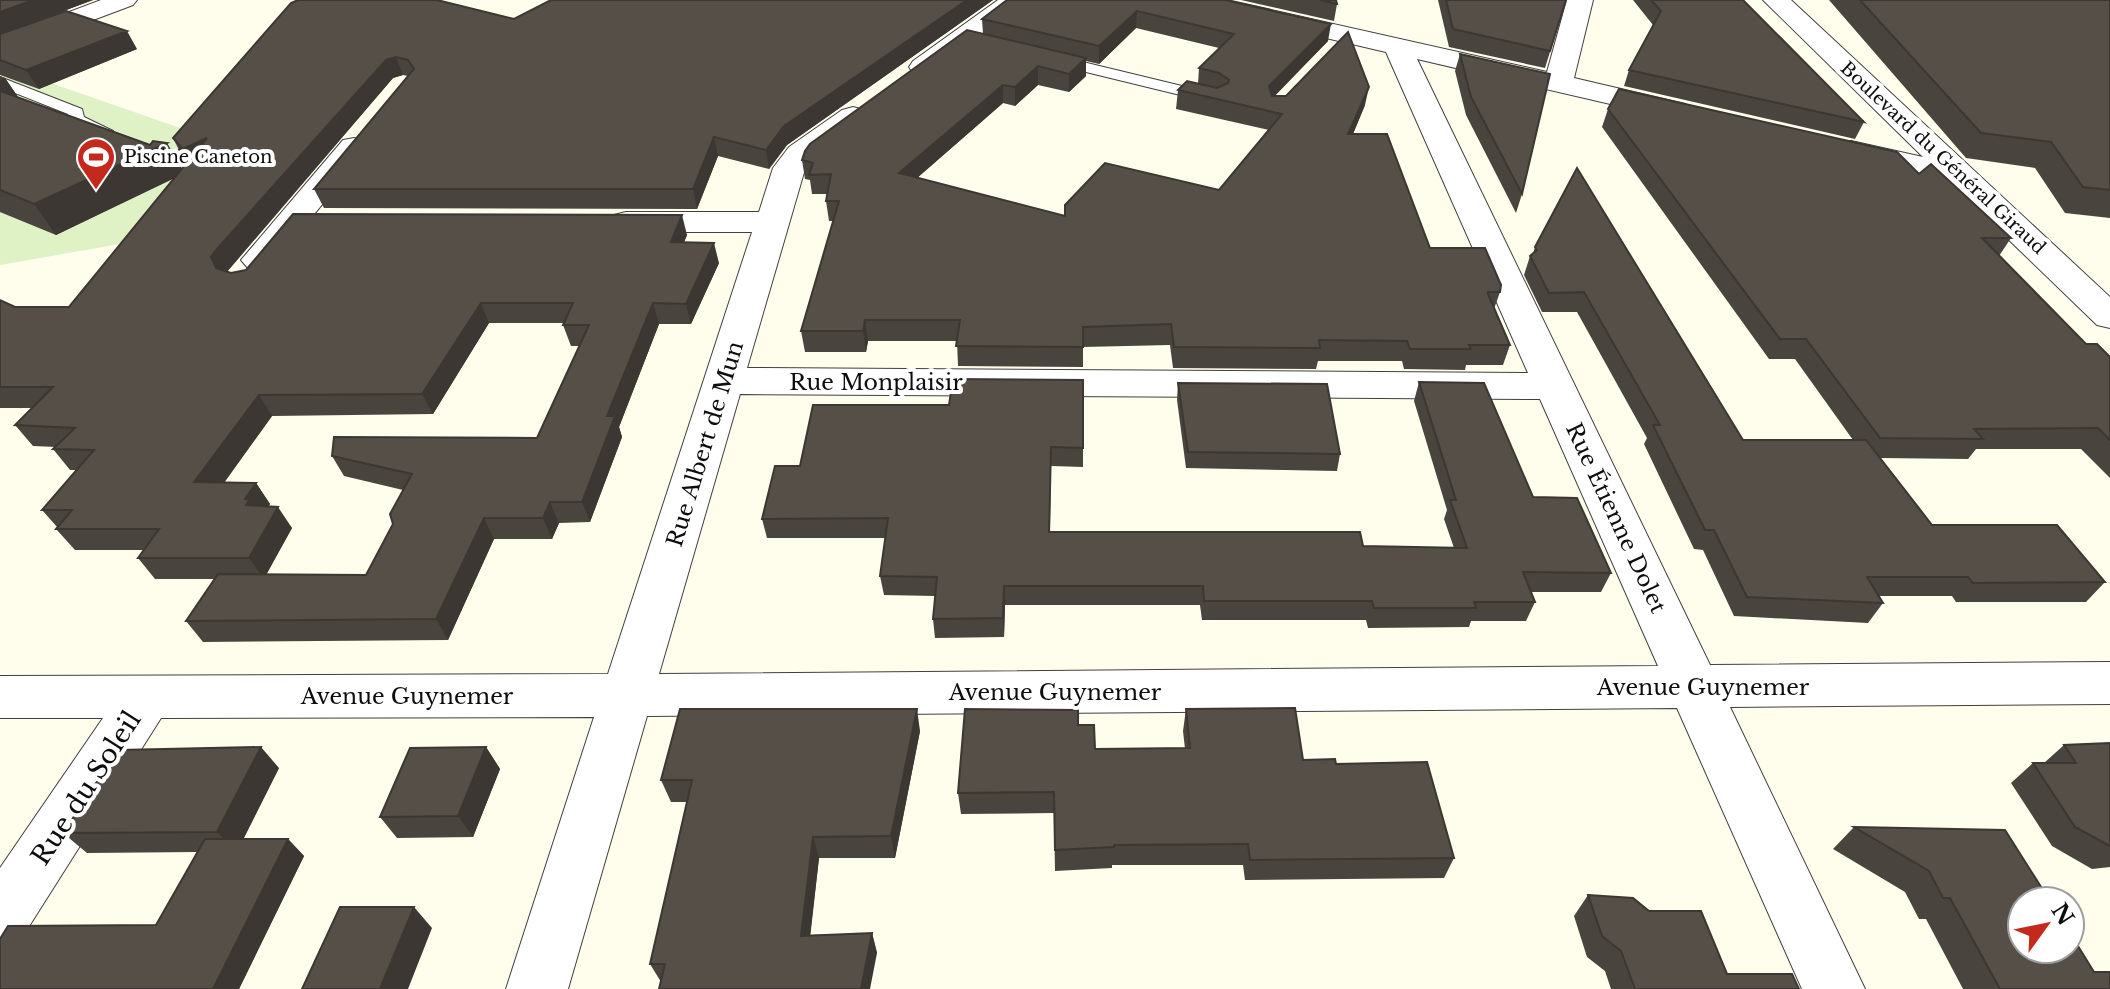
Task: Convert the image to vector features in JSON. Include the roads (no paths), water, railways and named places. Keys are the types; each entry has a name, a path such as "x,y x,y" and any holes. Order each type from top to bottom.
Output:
{"street":[{"path":"0,47 124,0"},
{"name":"Rue Albert de Mun","path":"537,989 789,168 800,154 970,40 1014,0"},
{"path":"1193,0 1341,41 1397,47 1707,118"},
{"path":"1558,84 1580,0"},
{"name":"Boulevard du Général Giraud","path":"1776,0 2110,317"},
{"name":"Rue Étienne Dolet","path":"1397,47 1834,989"},
{"path":"244,279 374,124"},
{"path":"1827,145 1962,175"},
{"path":"291,221 338,221"},
{"path":"602,222 773,222"},
{"name":"Rue Monplaisir","path":"724,381 1556,386"},
{"name":"Avenue Guynemer","path":"0,697 2110,683"},
{"name":"Rue du Soleil","path":"0,919 146,697"}],"lane":[{"path":"1037,56 1216,99"},
{"path":"0,82 76,112 76,120 128,140"}],"place":[{"name":"Piscine Caneton","path":"96,191"}]}
